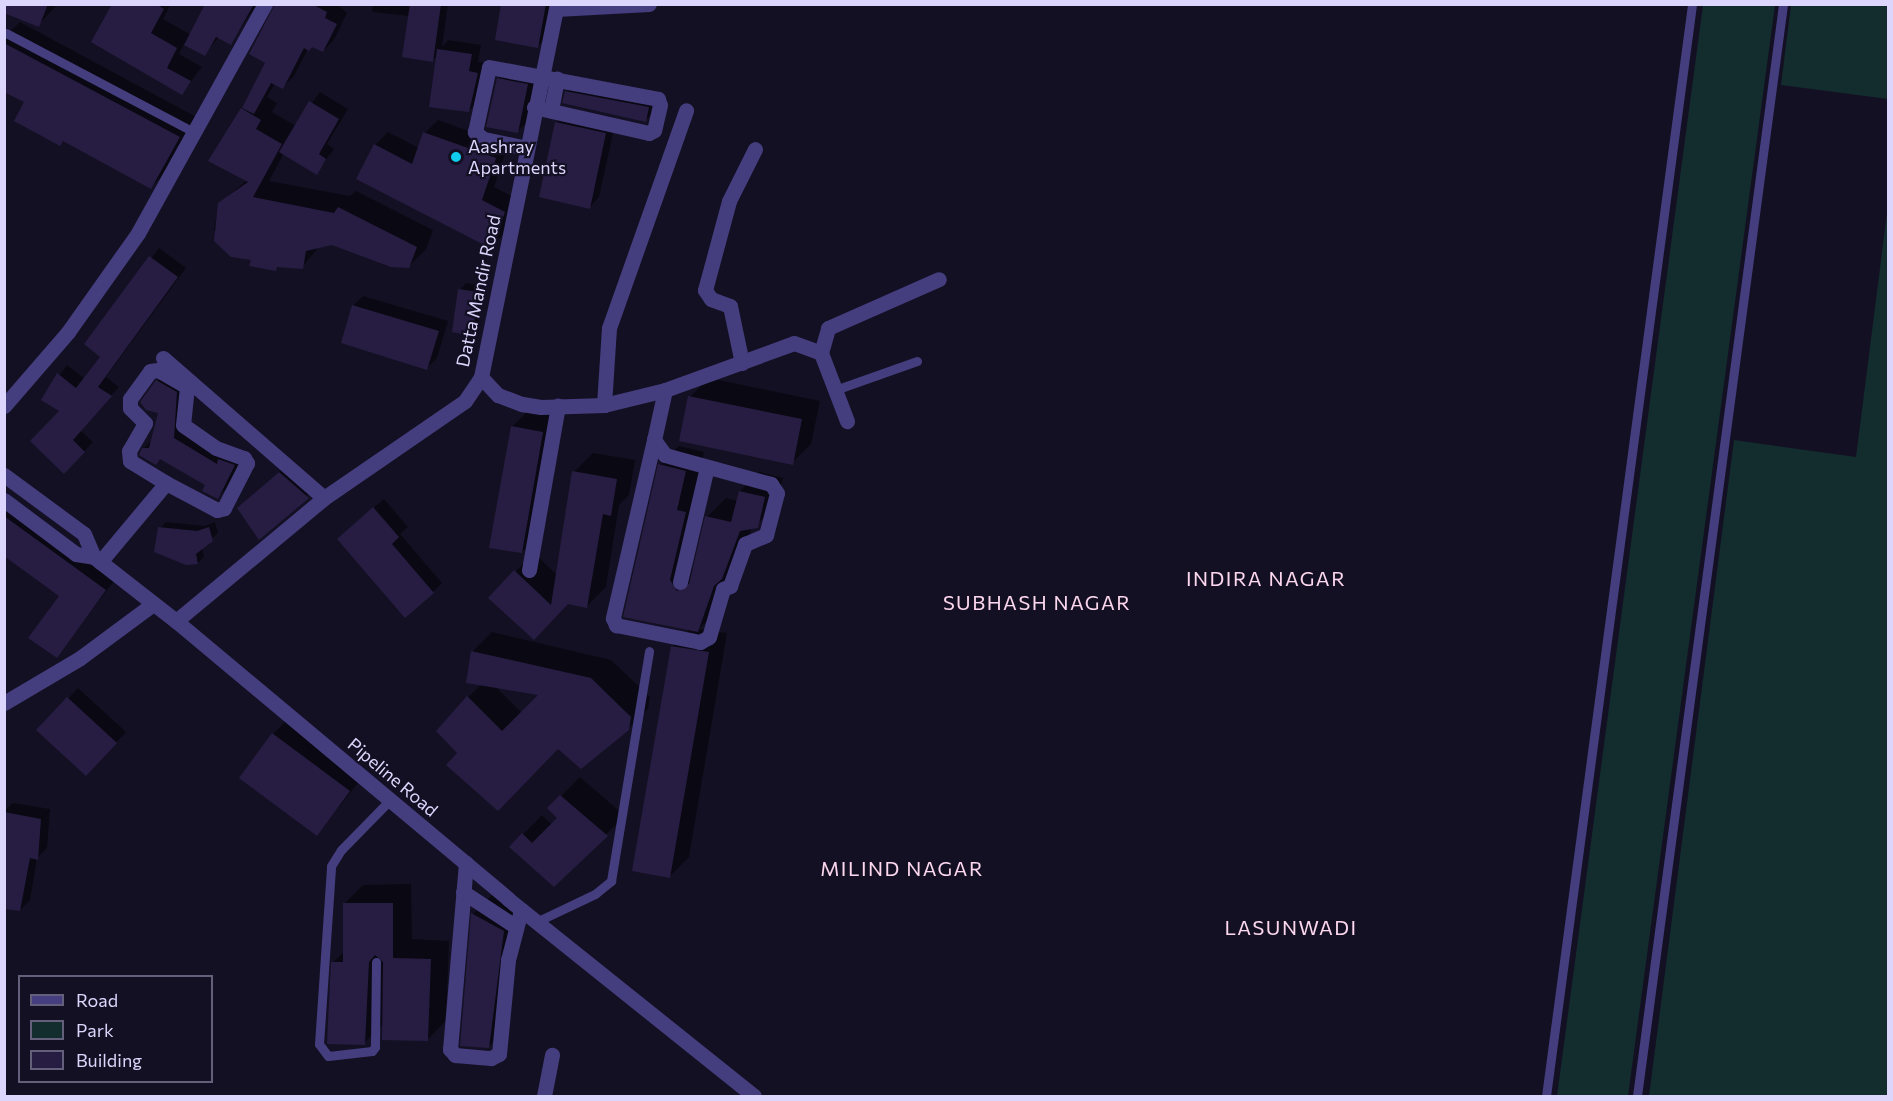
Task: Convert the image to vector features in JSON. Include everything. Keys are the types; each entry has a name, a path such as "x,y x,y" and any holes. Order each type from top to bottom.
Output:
{"street":[{"path":"4,406 68,332 138,234 265,4"},
{"path":"557,7 649,4"},
{"name":"Datta Mandir Road","path":"176,621 324,498 465,401 481,377 492,335 534,107 557,7"},
{"path":"527,148 483,139 475,132 486,69 489,67 541,75 658,99 660,105 654,130 649,133 534,107"},
{"path":"550,110 557,79"},
{"path":"604,405 609,328 686,110"},
{"path":"742,363 730,306 711,299 705,290 729,201 755,149"},
{"path":"847,421 821,353 828,328 939,279"},
{"path":"481,377 498,395 540,407 604,405 665,390 794,343 821,353"},
{"path":"163,358 324,498"},
{"path":"158,369 187,387 183,425 216,448 244,458 247,463 224,508 217,510 166,483 130,461 129,451 145,423 130,408 130,399 150,371 158,369"},
{"path":"654,440 664,455 771,484 777,493 766,535 745,544 730,586 723,589 709,637 700,642 616,625 613,618 665,390"},
{"path":"529,570 558,406"},
{"path":"680,582 707,467"},
{"name":"Pipeline Road","path":"4,475 84,534 97,559 176,621 521,910 754,1096"},
{"path":"97,559 166,483"},
{"name":"Pipeline Road","path":"4,500 76,554 97,559"},
{"path":"4,703 80,658 153,604"},
{"path":"466,863 450,1048 455,1055 491,1058 499,1054 510,923 508,899"},
{"path":"463,892 510,923"},
{"path":"510,923 521,910"},
{"path":"544,1096 552,1055"}],"lane":[{"path":"1546,1096 1692,4"},
{"path":"1638,1096 1783,4"},
{"path":"6,33 194,132"},
{"path":"835,390 917,361"},
{"path":"536,922 595,894 611,881 649,651"},
{"path":"376,962 378,1041 372,1052 328,1056 319,1044 331,866 341,850 390,800"}],"green space":[{"path":"1703,5 1775,5 1628,1096 1557,1096"},
{"path":"1791,5 1888,5 1888,99 1781,85"},
{"path":"1888,205 1888,1096 1649,1096 1734,440 1856,457"}],"building":[{"path":"4,4 48,4 39,27 4,13"},
{"path":"112,4 156,4 164,9 151,33 177,48 167,68 191,81 182,95 91,42"},
{"path":"205,4 254,4 231,45 216,37 205,56 184,45"},
{"path":"275,4 312,4 327,12 325,18 337,24 323,52 312,47 309,51 304,48 283,89 271,83 254,114 242,108 265,63 249,54"},
{"path":"410,4 441,4 433,62 402,57"},
{"path":"501,4 546,4 538,48 495,40"},
{"path":"4,43 180,137 151,189 63,141 60,146 14,121 24,102 4,92"},
{"path":"437,49 472,54 469,71 478,73 469,112 429,107"},
{"path":"497,78 528,84 518,133 486,127"},
{"path":"565,91 649,107 646,122 562,103"},
{"path":"309,101 339,119 319,154 326,159 317,175 279,152"},
{"path":"241,108 261,120 256,129 282,144 253,197 334,213 338,207 417,247 409,268 391,267 332,245 306,251 303,269 277,267 276,271 249,266 251,260 231,257 214,241 218,203 248,182 208,161"},
{"path":"555,122 606,133 590,209 539,197"},
{"path":"423,132 496,158 482,200 505,212 492,249 356,179 374,144 412,164"},
{"path":"149,256 178,277 98,387 112,396 73,440 85,452 64,474 30,441 59,411 41,400 57,373 76,388 100,357 84,344"},
{"path":"458,289 479,292 472,336 452,332"},
{"path":"352,305 439,331 427,370 341,343"},
{"path":"156,380 177,392 174,438 217,464 218,459 235,465 218,499 202,491 205,485 160,459 156,465 139,455 142,448 149,448 158,413 146,410 140,402"},
{"path":"688,396 802,419 793,465 679,441"},
{"path":"511,426 543,432 522,553 489,548"},
{"path":"658,464 686,471 677,510 686,512 670,580 677,591 689,584 705,516 731,522 739,491 765,497 758,528 740,531 722,579 714,586 698,632 623,617"},
{"path":"572,471 617,479 611,516 603,514 587,608 568,604 534,640 488,598 514,570 551,605"},
{"path":"279,472 309,498 259,540 237,508"},
{"path":"373,507 399,537 392,544 434,593 405,618 337,539"},
{"path":"4,516 106,590 57,658 28,638 59,596 4,556"},
{"path":"158,527 197,531 209,527 213,541 196,554 198,564 186,565 154,552"},
{"path":"671,646 709,652 670,878 632,871"},
{"path":"471,651 591,678 631,717 629,730 581,769 558,749 498,811 446,765 457,753 436,731 467,696 502,731 538,695 466,683"},
{"path":"67,697 117,743 86,776 36,730"},
{"path":"272,733 350,791 317,836 239,778"},
{"path":"560,795 608,836 554,887 509,847 522,833 532,843 557,818 547,808"},
{"path":"4,812 41,819 38,860 30,858 20,911 4,909"},
{"path":"343,903 393,903 393,958 431,959 428,1041 382,1040 383,962 375,955 369,962 365,1045 327,1044 331,962 343,962"},
{"path":"471,913 504,931 489,1048 460,1046"}],"place":[{"name":"Aashray Apartments","path":"456,157"}],"district":[{"name":"INDIRA NAGAR","path":"1266,578"},
{"name":"SUBHASH NAGAR","path":"1037,602"},
{"name":"MILIND NAGAR","path":"902,868"},
{"name":"LASUNWADI","path":"1291,927"}]}
